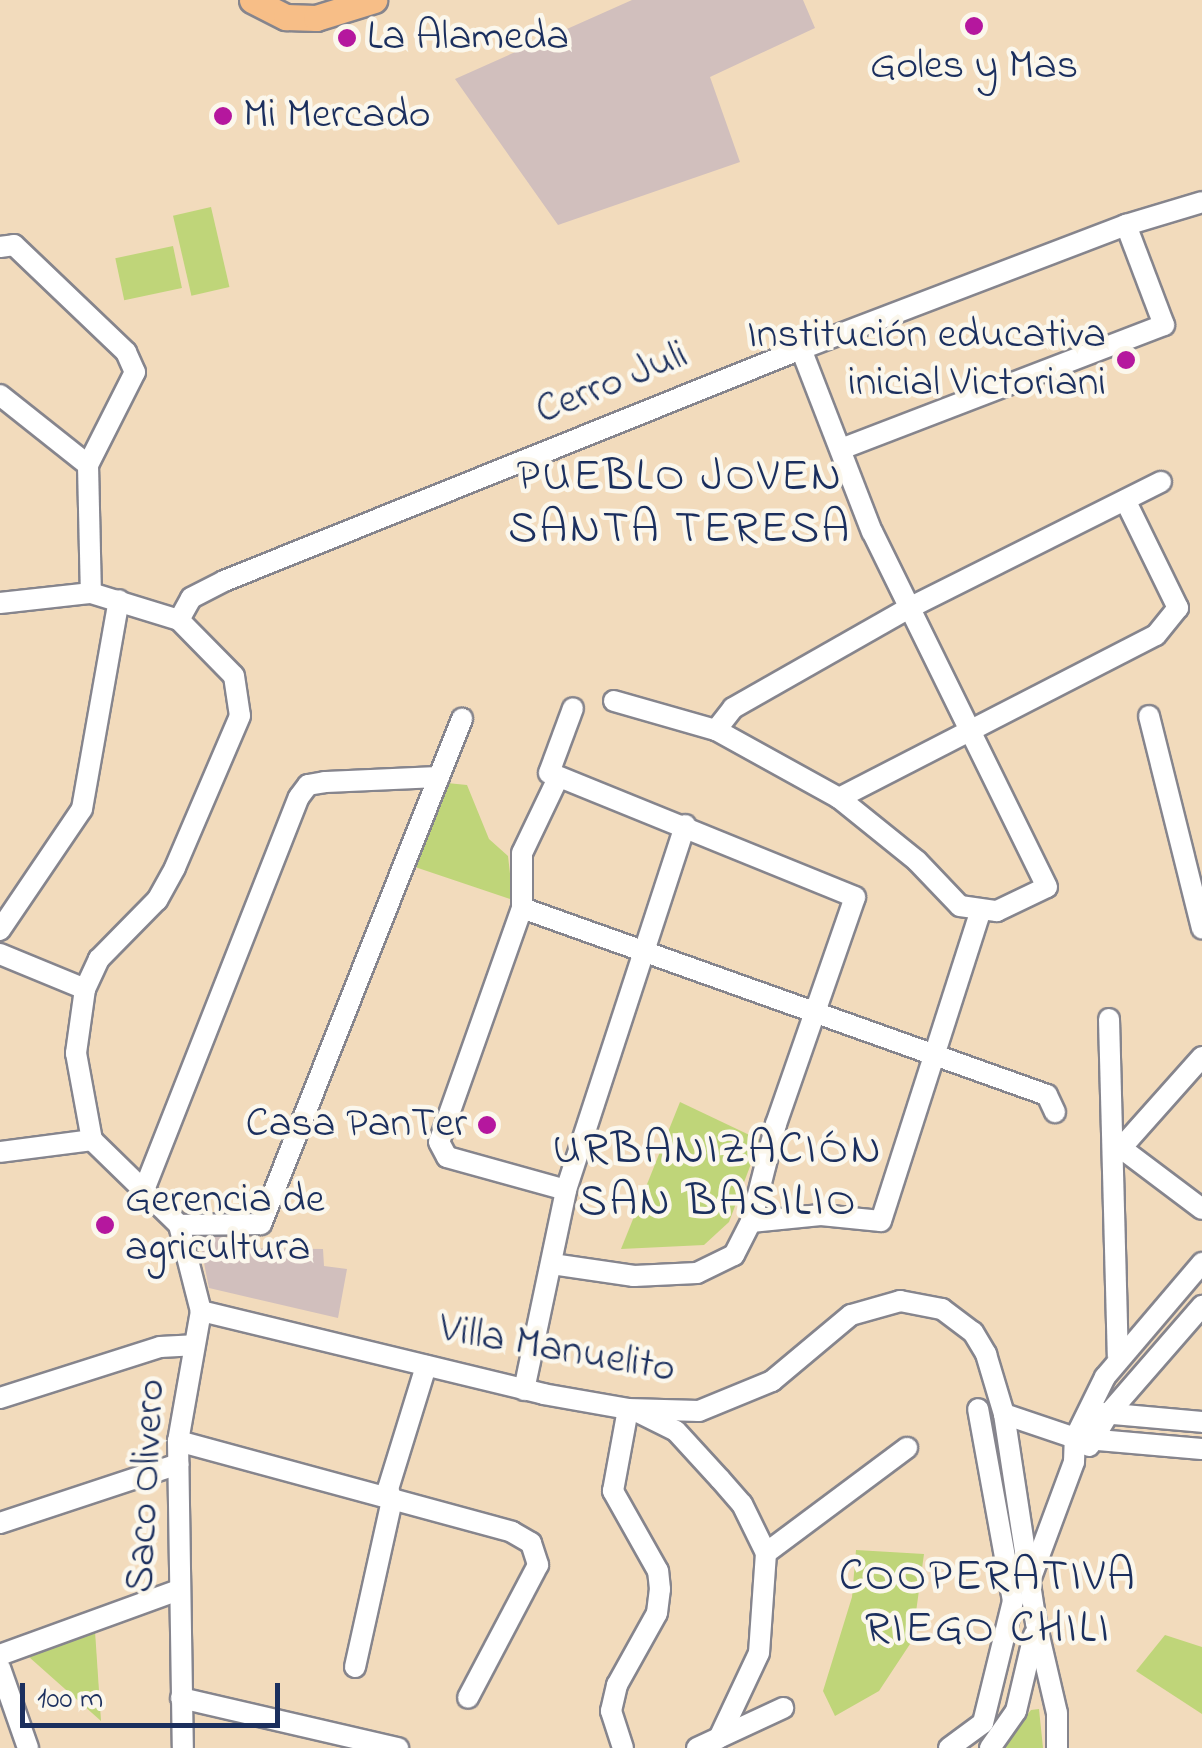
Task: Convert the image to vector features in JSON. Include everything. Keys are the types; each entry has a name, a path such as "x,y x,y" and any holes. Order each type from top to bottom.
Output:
{"main road":[{"path":"252,0 286,17 316,18 374,0"}],"street":[{"name":"Cerro Juli","path":"178,620 200,591 802,349 1126,225 1202,202"},
{"path":"841,449 1164,326 1126,225"},
{"path":"1,247 14,245 126,352 135,372 88,466 91,593"},
{"path":"614,700 716,730 839,798 917,860 951,901 980,912 1038,891 1047,878 907,609 802,349"},
{"path":"3,403 88,466"},
{"path":"716,730 733,708 907,609 1161,482"},
{"path":"839,798 968,727 1156,635 1178,608 1124,500"},
{"path":"0,603 91,593 119,600 178,620 234,676 240,716 176,868 157,900 108,946 85,989 76,1053 92,1140 179,1225 261,1224 462,719"},
{"path":"0,930 82,809 119,600"},
{"path":"552,1264 634,1276 698,1272 734,1255 751,1222 816,1009 856,898 546,770 573,708"},
{"path":"1149,716 1202,929"},
{"path":"144,1190 308,785 440,777"},
{"path":"558,778 522,853 522,908 439,1142 447,1157 566,1190"},
{"path":"524,1390 566,1190 641,950 685,825"},
{"path":"522,908 816,1009 1046,1094 1055,1112"},
{"path":"751,1222 821,1216 880,1221 980,912"},
{"path":"0,954 85,989"},
{"path":"1109,1019 1117,1153 1118,1356"},
{"path":"1117,1153 1202,1057"},
{"path":"0,1152 92,1140"},
{"path":"1117,1153 1202,1208"},
{"name":"Saco Olivero","path":"179,1225 200,1311 178,1441 184,1748"},
{"path":"1066,1432 1087,1414 1118,1356 1202,1263"},
{"name":"Villa Manuelito","path":"200,1311 524,1390 628,1410 699,1411 752,1393 851,1315 900,1301 942,1310 972,1332 986,1354 1004,1414 1036,1623"},
{"path":"1031,1576 1074,1462 1097,1438 1109,1413 1202,1306"},
{"path":"0,1398 160,1347 193,1345"},
{"path":"354,1667 392,1500 388,1490 426,1366"},
{"path":"949,1748 983,1723 1013,1601 978,1409"},
{"path":"623,1748 610,1711 617,1685 657,1613 660,1589 658,1571 614,1491 628,1410 658,1419 691,1448 742,1504 766,1553 759,1654 719,1738"},
{"path":"1004,1414 1097,1438 1202,1449"},
{"path":"1087,1414 1202,1422"},
{"path":"1066,1432 1074,1462"},
{"path":"178,1441 512,1532 540,1558 468,1698"},
{"path":"766,1553 907,1448"},
{"path":"0,1523 178,1464"},
{"path":"0,1654 179,1590"},
{"path":"1036,1623 1060,1747"},
{"path":"990,1748 1016,1711 1036,1623"},
{"path":"0,1668 28,1748"},
{"path":"181,1698 306,1738 398,1748"},
{"path":"697,1748 783,1708"}],"shaded area":[{"path":"632,0 803,0 815,28 710,77 740,162 558,225 455,79"},
{"path":"226,1232 227,1248 323,1249 324,1266 347,1269 338,1318 209,1288 198,1233"}],"green space":[{"path":"211,207 229,287 191,296 173,216"},
{"path":"173,246 182,288 124,300 115,258"},
{"path":"447,783 467,785 489,839 508,856 513,900 415,867"},
{"path":"680,1102 760,1140 729,1222 704,1245 621,1249"},
{"path":"856,1550 924,1554 912,1641 879,1691 835,1716 823,1691 852,1597"},
{"path":"95,1631 101,1721 29,1657"},
{"path":"1165,1635 1202,1647 1202,1714 1136,1671"},
{"path":"1039,1709 1043,1748 1001,1748 1031,1710"}],"place":[{"name":"Goles y Mas","path":"974,26"},
{"name":"La Alameda","path":"347,38"},
{"name":"Mi Mercado","path":"223,116"},
{"name":"Institución educativa inicial Victoriani","path":"1126,360"},
{"name":"Casa PanTer","path":"487,1125"},
{"name":"Gerencia de agricultura","path":"105,1225"}],"district":[{"name":"PUEBLO JOVEN SANTA TERESA","path":"680,505"},
{"name":"URBANIZACIÓN SAN BASILIO","path":"718,1178"},
{"name":"COOPERATIVA RIEGO CHILI","path":"988,1605"}]}
